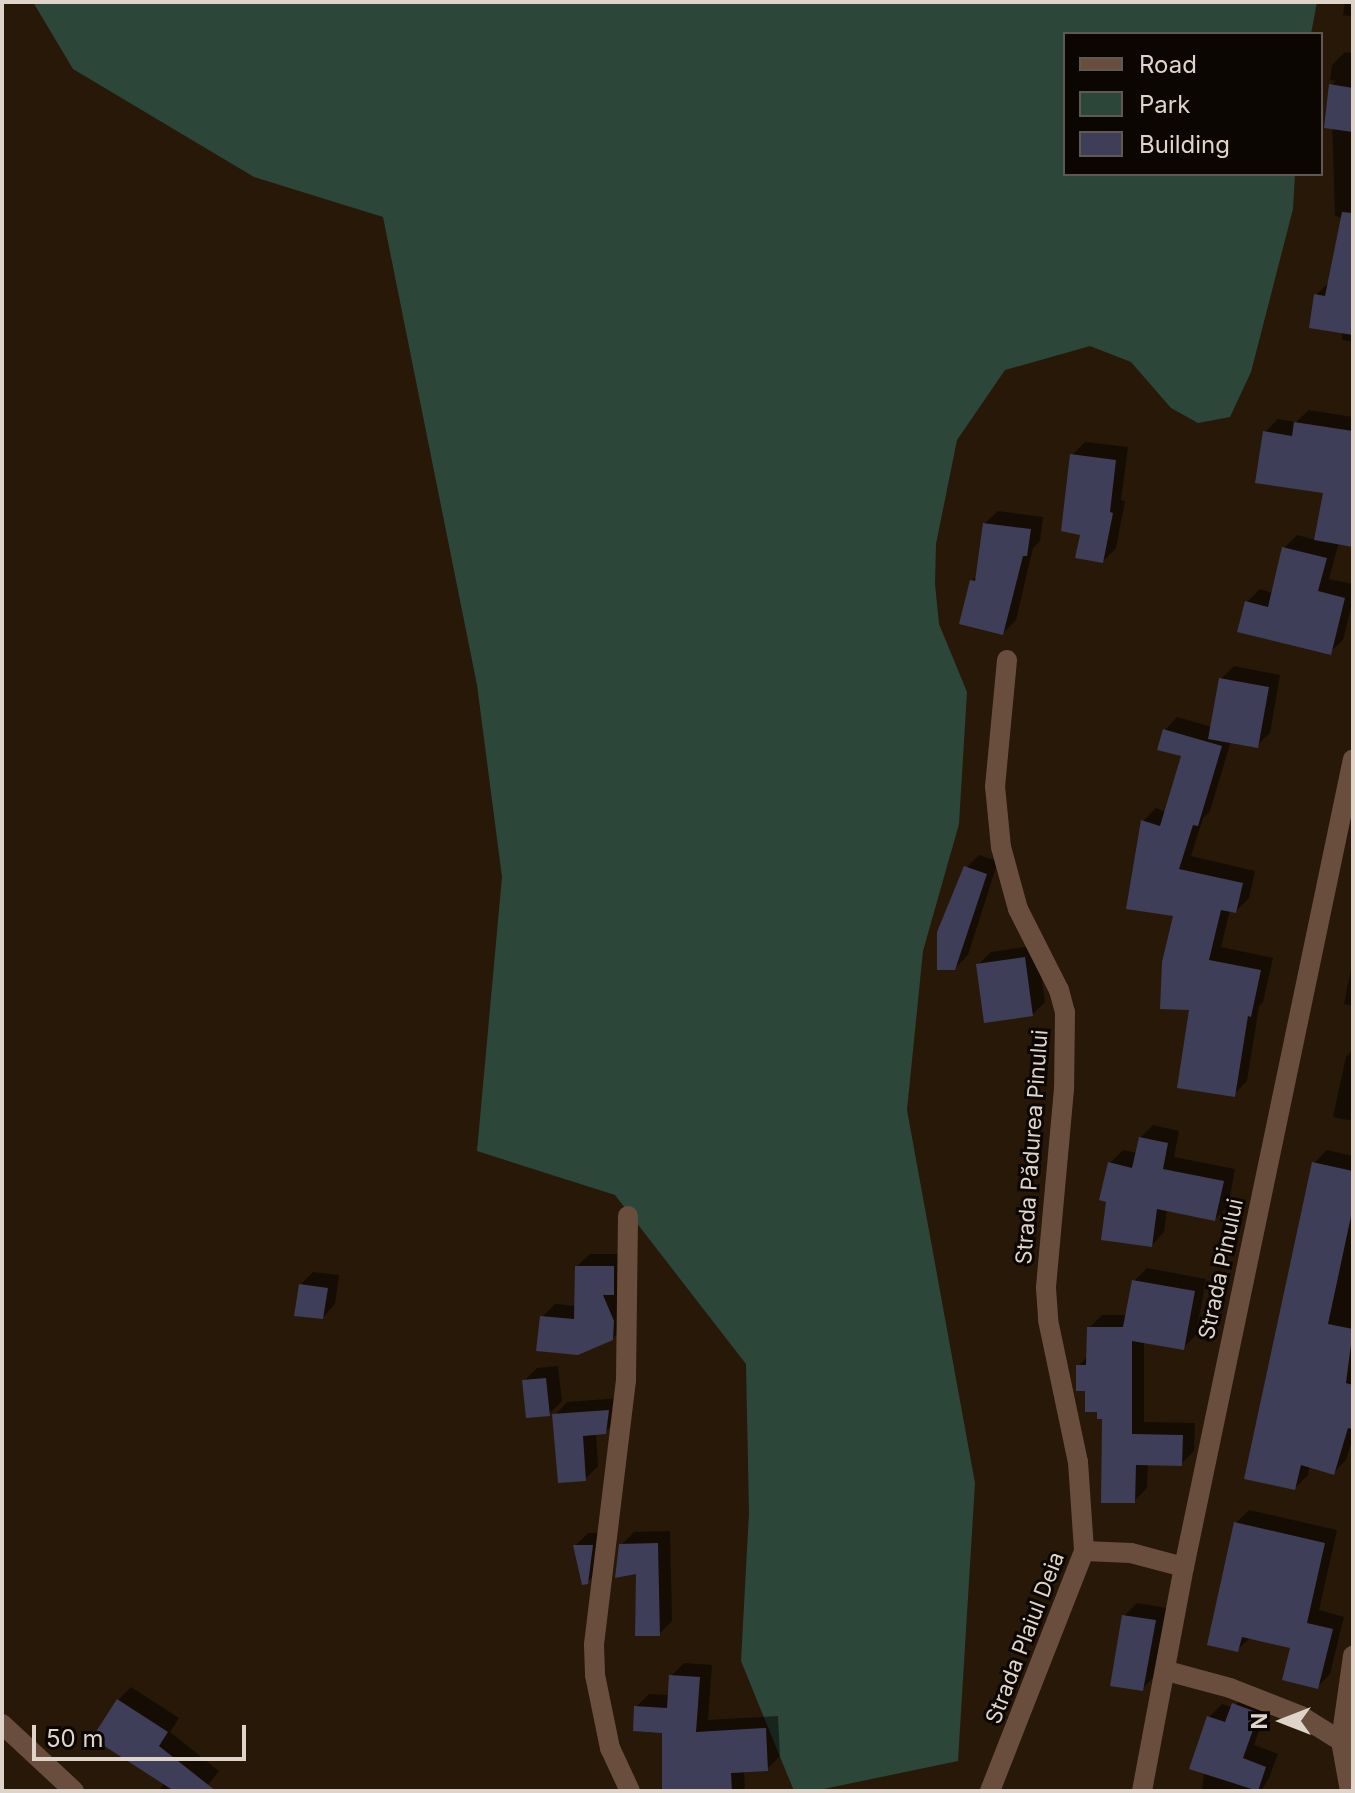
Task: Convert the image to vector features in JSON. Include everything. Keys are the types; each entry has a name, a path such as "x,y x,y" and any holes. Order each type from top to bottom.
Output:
{"street":[{"name":"Strada Pădurea Pinului","path":"1007,660 995,786 1001,847 1018,909 1059,990 1065,1012 1064,1089 1046,1288 1048,1320 1078,1462 1084,1551"},
{"name":"Strada Pinului","path":"1142,1791 1167,1671 1184,1567 1353,759"},
{"path":"628,1216 626,1380 594,1645 595,1675 610,1748 630,1791"},
{"name":"Strada Plaiul Deia","path":"990,1791 1084,1551 1131,1553 1184,1567"},
{"path":"1350,1791 1341,1741 1353,1656"},
{"path":"1167,1671 1244,1693 1301,1716 1341,1741"},
{"path":"2,1724 74,1791"}],"green space":[{"path":"33,2 1317,2 1311,32 1063,32 1063,176 1295,176 1293,209 1251,372 1230,417 1198,423 1171,408 1131,362 1090,346 1005,370 957,440 936,544 935,584 939,624 967,692 959,824 923,951 907,1110 975,1483 958,1761 814,1791 794,1791 741,1661 749,1513 746,1364 615,1195 477,1151 502,877 477,685 383,217 254,177 73,69"}],"building":[{"path":"1329,84 1353,88 1353,132 1324,128"},
{"path":"1342,212 1353,213 1353,335 1309,328 1314,294 1325,296"},
{"path":"1294,422 1353,431 1353,547 1314,540 1323,493 1255,483 1263,431 1292,436"},
{"path":"1070,454 1116,460 1110,512 1113,513 1103,563 1075,558 1080,535 1061,531"},
{"path":"983,523 1031,529 1027,556 1023,556 1003,635 959,624 970,580 975,581"},
{"path":"1282,547 1327,558 1318,591 1345,598 1331,655 1237,632 1245,601 1268,607"},
{"path":"1219,678 1269,687 1258,748 1208,739"},
{"path":"1163,729 1222,746 1198,826 1193,825 1179,869 1243,883 1236,913 1221,910 1209,960 1261,970 1251,1017 1248,1016 1235,1097 1177,1088 1189,1010 1160,1009 1162,962 1173,916 1126,909 1141,820 1160,826 1181,756 1157,750"},
{"path":"964,866 987,874 955,970 937,970 937,932"},
{"path":"1025,957 1033,1016 984,1023 976,964"},
{"path":"1139,1137 1168,1143 1163,1169 1224,1181 1215,1221 1157,1209 1152,1247 1101,1240 1106,1202 1099,1200 1108,1162 1132,1168"},
{"path":"1312,1162 1353,1171 1353,1207 1328,1324 1353,1329 1346,1383 1353,1385 1353,1429 1348,1428 1334,1475 1301,1465 1295,1490 1244,1479"},
{"path":"575,1266 614,1266 614,1295 603,1295 614,1321 613,1340 578,1355 536,1351 540,1316 574,1319"},
{"path":"1132,1280 1195,1291 1184,1350 1132,1341 1132,1434 1183,1435 1182,1466 1136,1465 1135,1503 1101,1503 1102,1419 1097,1419 1097,1412 1085,1412 1085,1391 1076,1391 1076,1365 1086,1365 1087,1327 1123,1327"},
{"path":"299,1284 328,1288 323,1319 294,1316"},
{"path":"546,1378 550,1416 526,1418 522,1380"},
{"path":"609,1410 606,1434 583,1436 586,1481 558,1483 552,1414"},
{"path":"1234,1522 1325,1543 1307,1623 1333,1629 1318,1689 1282,1680 1290,1648 1242,1637 1238,1652 1207,1645"},
{"path":"658,1543 660,1636 635,1636 636,1574 615,1578 619,1544"},
{"path":"573,1545 593,1545 588,1584 582,1585"},
{"path":"1122,1615 1156,1620 1143,1691 1110,1686"},
{"path":"669,1675 700,1677 696,1732 766,1728 768,1771 731,1773 732,1791 662,1791 662,1733 633,1731 634,1706 667,1708"},
{"path":"117,1699 168,1732 159,1746 216,1791 174,1791 92,1738"},
{"path":"1232,1703 1259,1713 1243,1758 1266,1767 1258,1791 1189,1769 1207,1716 1225,1722"}]}
